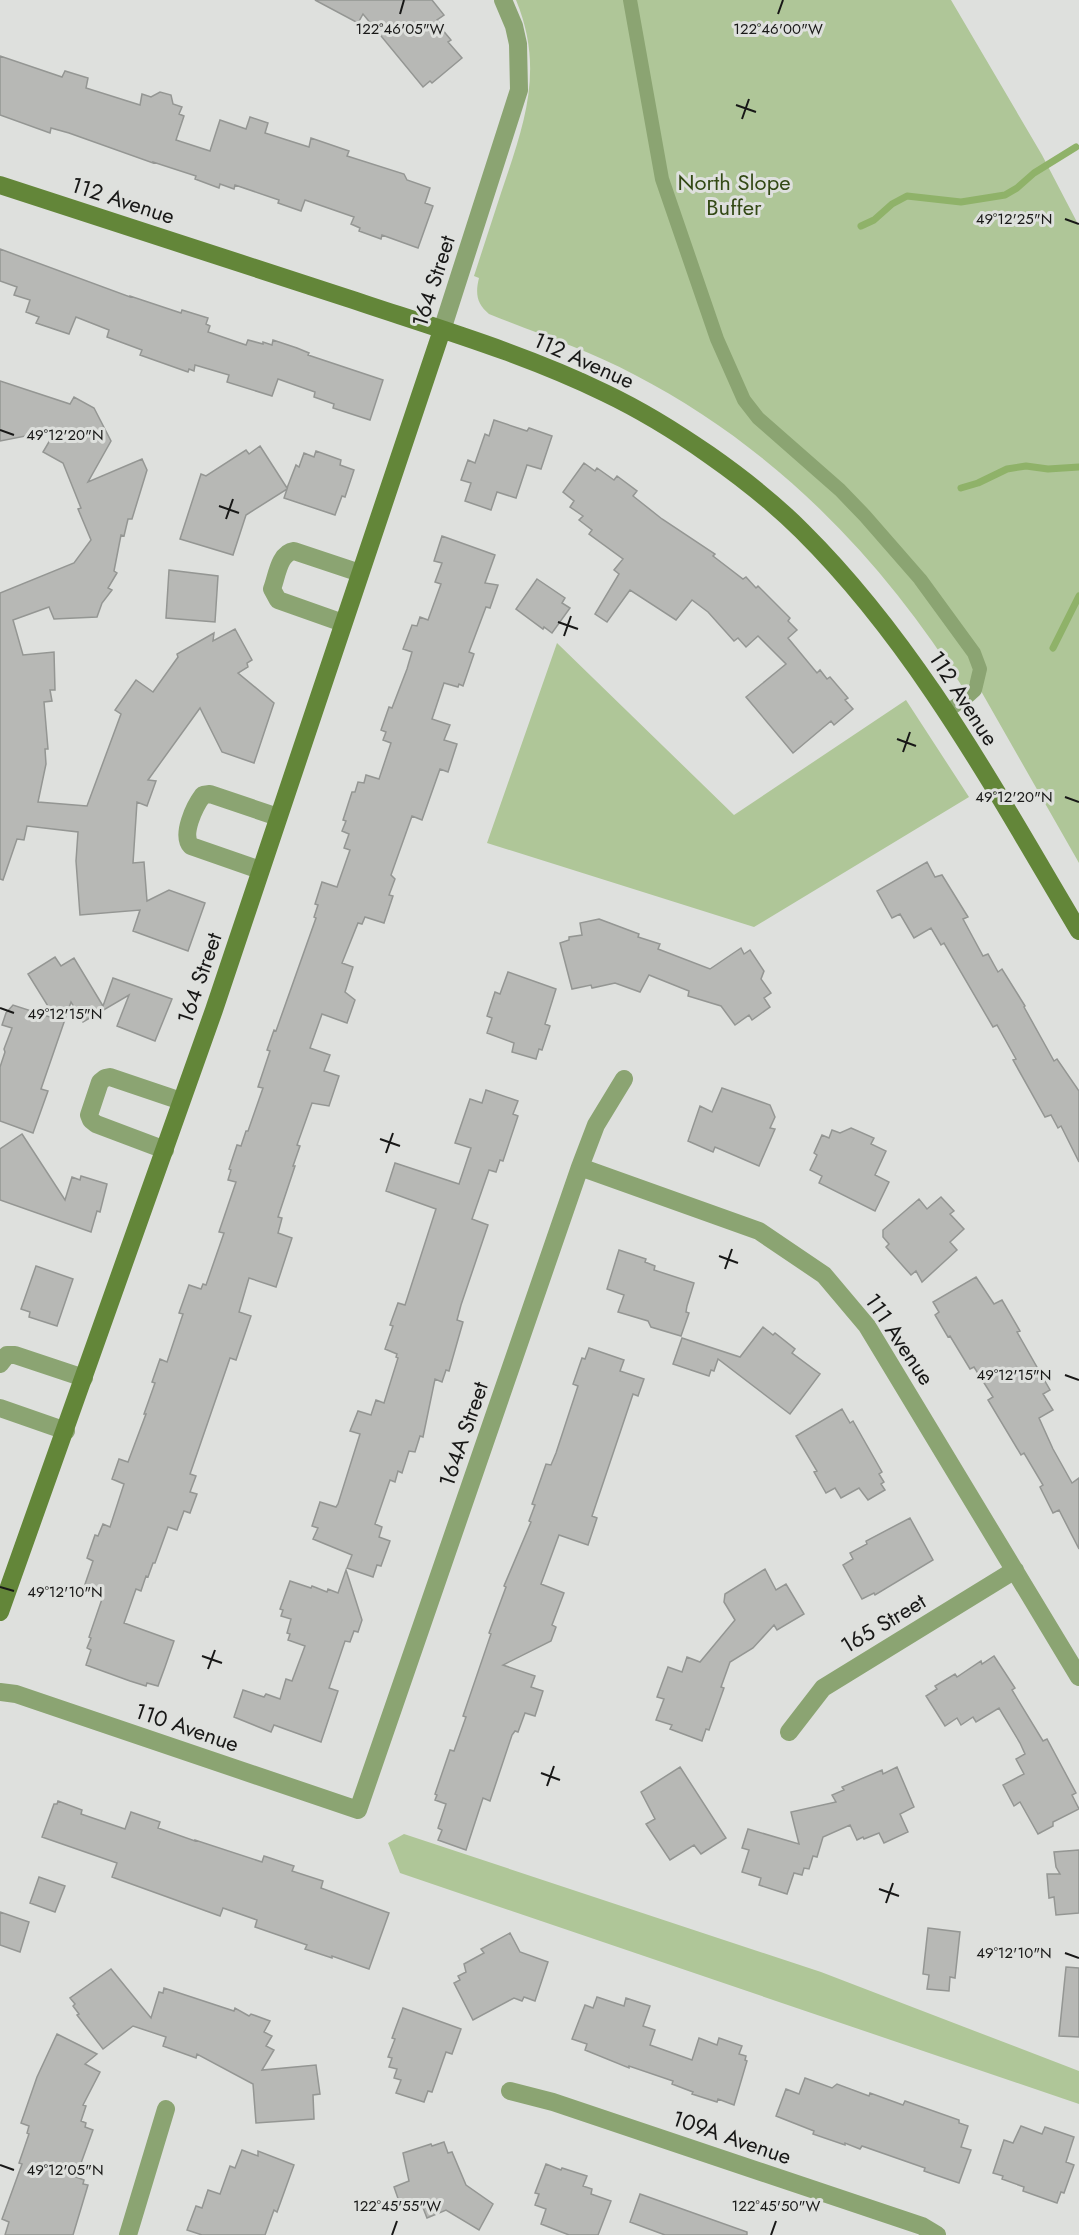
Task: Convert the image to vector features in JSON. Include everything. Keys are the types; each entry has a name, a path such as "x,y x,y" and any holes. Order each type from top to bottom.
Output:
{"street":[{"name":"164 Street","path":"0,1612 165,1150 442,330 519,90 518,44 514,26 503,0"},
{"name":"112 Avenue","path":"0,185 442,330 555,371 606,393 700,449 799,527 834,564 887,627 946,712 1079,932"},
{"path":"343,623 278,600 272,589 283,556 294,551 360,573"},
{"path":"260,870 191,846 187,842 186,835 198,802 203,795 210,794 278,818"},
{"path":"165,1150 96,1124 89,1115 100,1082 110,1077 181,1101"},
{"name":"164A Street","path":"358,1810 580,1167 596,1125 624,1078"},
{"name":"111 Avenue","path":"580,1167 759,1231 824,1275 867,1326 1079,1677"},
{"path":"0,1364 7,1355 15,1355 84,1378"},
{"path":"0,1408 66,1431"},
{"name":"165 Street","path":"789,1732 823,1688 1016,1570"},
{"name":"110 Avenue","path":"0,1692 16,1694 358,1810"},
{"name":"109A Avenue","path":"510,2091 553,2102 922,2226 937,2235"},
{"path":"128,2235 166,2109"}],"lane":[{"path":"630,0 662,179 721,349 744,400 758,418 840,490 865,516 920,579 974,654 980,669 975,690 946,712"}],"green space":[{"name":"North Slope Buffer","path":"516,0 951,0 1042,155 1079,226 1079,863 973,677 965,691 933,642 898,596 861,552 821,511 779,472 734,436 686,404 617,366 489,314 482,306 477,294 479,278 474,276 524,121 528,97 529,50 525,26"},
{"path":"557,643 734,815 906,700 969,797 754,927 487,843"},
{"path":"404,1834 821,1972 1079,2071 1079,2104 400,1873 388,1843"}],"building":[{"path":"315,0 432,0 444,15 437,20 451,40 448,42 462,58 432,83 430,81 423,87 363,14 358,23"},
{"path":"0,56 62,77 65,71 88,78 86,88 140,105 142,94 151,97 160,92 171,95 173,104 182,107 179,114 184,116 176,140 210,151 220,120 246,129 250,117 268,123 265,133 309,147 311,138 349,151 347,156 404,174 407,180 430,188 425,203 433,206 418,248 382,235 381,239 359,231 360,228 351,224 354,217 305,200 301,211 278,203 279,200 235,185 234,189 220,184 219,188 195,179 196,176 69,133 51,128 50,133 0,115"},
{"path":"0,249 130,297 181,313 182,310 208,318 206,324 210,326 208,332 246,345 248,340 272,345 273,340 309,353 308,355 383,380 370,420 333,408 334,404 314,397 315,392 278,379 272,396 227,382 229,375 195,365 194,371 189,369 188,372 140,355 142,350 107,337 109,330 76,317 69,334 36,323 39,317 26,312 30,300 14,295 17,287 0,281"},
{"path":"0,381 70,404 74,397 94,408 111,441 88,482 142,459 147,470 132,519 128,519 124,536 121,535 114,571 117,573 108,588 112,590 102,603 97,617 54,619 49,607 13,620 23,655 54,652 55,690 50,690 52,701 44,702 48,749 45,749 46,764 38,802 87,806 121,714 115,710 136,680 153,692 178,657 177,654 214,633 213,641 235,629 252,660 247,663 248,667 238,673 274,703 254,763 222,752 200,708 148,780 156,781 147,806 137,802 133,863 144,862 147,901 169,890 205,903 188,951 133,931 140,910 80,915 76,861 78,832 27,826 24,840 17,839 3,880 0,879 0,593 74,563 91,540 63,463 43,452 56,430 0,441"},
{"path":"494,420 527,431 529,428 552,436 541,469 527,465 516,498 497,492 491,510 465,501 471,483 461,480 468,460 475,463 485,434 489,436"},
{"path":"260,446 287,488 296,465 299,467 304,453 314,457 316,451 341,460 340,465 354,470 345,497 342,496 335,515 284,498 287,489 246,515 233,555 180,539 201,474 206,476 246,450 249,454"},
{"path":"584,463 595,471 597,468 614,480 617,476 637,491 633,496 662,519 715,554 713,556 743,579 746,577 756,588 758,586 790,618 788,621 797,630 788,638 817,673 820,670 827,679 830,677 848,698 845,700 853,709 834,725 831,721 793,753 746,697 786,664 758,636 746,647 738,638 734,641 708,612 692,600 676,620 630,590 607,622 595,614 619,574 614,570 623,559 589,534 592,530 579,520 583,516 570,507 574,501 563,492"},
{"path":"442,536 495,555 485,583 498,585 490,608 486,607 469,652 474,654 463,686 444,683 432,719 450,725 444,740 457,744 448,772 440,769 422,820 412,816 391,875 395,879 389,895 393,896 384,923 365,917 362,924 358,923 342,963 353,967 345,992 355,1000 347,1023 322,1014 310,1048 330,1055 324,1071 339,1076 329,1106 312,1103 297,1145 300,1146 293,1166 295,1166 278,1217 282,1218 278,1233 292,1238 276,1287 249,1278 239,1312 251,1316 236,1360 230,1358 190,1474 196,1476 190,1492 197,1494 190,1513 184,1511 177,1530 168,1527 155,1563 148,1577 146,1576 141,1591 136,1589 124,1623 174,1641 158,1686 147,1683 146,1686 86,1665 91,1650 87,1648 91,1638 89,1637 102,1599 99,1598 100,1596 83,1590 93,1561 87,1558 95,1535 98,1536 103,1524 110,1527 124,1484 112,1479 119,1459 128,1462 146,1414 144,1414 155,1383 152,1382 160,1359 167,1362 183,1314 179,1313 189,1285 201,1289 203,1284 206,1285 224,1233 219,1232 236,1182 228,1180 231,1170 229,1169 237,1145 241,1146 246,1131 248,1131 263,1088 258,1087 270,1051 267,1050 274,1030 276,1031 316,918 314,917 318,905 315,904 322,882 337,887 350,850 344,848 349,834 342,831 352,792 355,792 358,782 364,783 366,775 379,779 391,743 383,740 386,732 381,730 407,669 412,652 403,649 412,625 417,626 420,617 428,620 441,584 435,582 442,563 434,561"},
{"path":"169,570 218,576 215,622 166,618"},
{"path":"537,579 565,598 562,603 570,608 552,633 516,609"},
{"path":"927,862 935,877 942,875 968,917 963,919 983,956 988,954 998,972 1002,969 1025,1006 1054,1061 1057,1059 1079,1091 1079,1162 1061,1126 1058,1128 1051,1115 1045,1117 1013,1060 1016,1059 997,1025 993,1027 944,943 941,945 931,928 914,938 900,914 892,918 877,891"},
{"path":"599,919 639,934 638,937 660,944 658,949 710,969 741,948 744,954 750,950 764,971 761,979 771,993 764,998 770,1007 752,1020 749,1015 735,1025 721,1006 688,996 689,991 649,975 640,992 615,983 572,989 560,943 569,940 569,937 582,935 580,923"},
{"path":"55,957 61,966 74,958 103,1006 113,978 172,999 155,1041 117,1026 129,995 83,1022 71,1002 41,1089 48,1091 33,1133 0,1121 0,1067 12,1028 2,1025 6,1013 13,1005 56,1019 28,974"},
{"path":"508,972 556,989 545,1024 550,1026 542,1050 539,1049 536,1059 512,1052 514,1043 487,1033 492,1018 487,1016 495,992 500,994"},
{"path":"722,1088 770,1105 775,1117 770,1128 775,1129 759,1166 715,1147 713,1152 688,1141 700,1106 712,1112"},
{"path":"486,1090 518,1101 513,1114 518,1116 503,1161 500,1160 496,1172 489,1170 472,1219 488,1225 461,1305 457,1320 463,1322 449,1371 446,1370 442,1382 435,1379 423,1437 420,1436 415,1452 409,1451 402,1473 398,1471 395,1482 390,1480 375,1524 382,1527 379,1537 390,1541 381,1566 377,1565 373,1577 347,1568 352,1555 313,1539 318,1528 312,1526 320,1502 336,1507 338,1504 360,1434 350,1431 358,1411 371,1415 376,1400 384,1403 398,1358 397,1354 385,1349 393,1326 390,1325 398,1303 405,1305 436,1209 386,1191 395,1163 459,1184 471,1148 455,1143 470,1099 482,1103"},
{"path":"851,1128 874,1138 871,1144 886,1151 875,1175 889,1182 875,1211 819,1183 822,1176 810,1170 822,1135 829,1138 832,1130 840,1133"},
{"path":"22,1134 65,1200 72,1177 80,1180 81,1176 107,1184 100,1212 97,1211 91,1232 0,1200 0,1149"},
{"path":"941,1197 954,1211 950,1214 964,1229 950,1242 957,1250 922,1282 916,1271 911,1275 886,1247 889,1244 883,1237 883,1230 919,1199 927,1209"},
{"path":"619,1250 646,1259 645,1262 655,1266 654,1270 694,1283 686,1312 689,1313 681,1336 651,1327 648,1321 618,1312 624,1295 607,1289"},
{"path":"36,1266 73,1279 57,1326 29,1317 30,1312 21,1309"},
{"path":"976,1277 994,1304 1002,1300 1020,1331 1017,1332 1050,1390 1043,1394 1053,1410 1039,1418 1072,1483 1079,1478 1079,1549 1059,1510 1053,1513 1040,1487 1043,1485 1024,1453 1021,1455 988,1400 993,1397 974,1367 970,1369 935,1315 939,1312 933,1302"},
{"path":"763,1327 773,1335 775,1333 795,1349 792,1353 820,1374 790,1414 718,1359 714,1371 711,1370 709,1376 673,1364 682,1338 740,1357"},
{"path":"589,1348 624,1360 620,1371 644,1379 638,1396 633,1394 592,1516 597,1518 588,1545 559,1535 541,1584 564,1593 552,1625 556,1627 551,1641 503,1665 535,1676 531,1687 543,1691 535,1716 525,1713 518,1732 515,1731 512,1735 490,1801 483,1798 466,1850 438,1840 442,1830 438,1828 446,1804 435,1800 437,1795 435,1794 450,1750 454,1751 466,1717 463,1716 506,1587 504,1586 531,1522 529,1521 535,1505 532,1504 546,1464 551,1465 556,1453 578,1386 573,1384 582,1358 585,1359"},
{"path":"842,1409 850,1423 853,1421 882,1472 879,1474 884,1482 881,1484 885,1490 868,1500 859,1488 841,1498 835,1488 826,1493 814,1472 817,1471 796,1436"},
{"path":"910,1518 933,1560 875,1595 874,1593 862,1599 843,1565 853,1559 850,1553 867,1544 866,1541"},
{"path":"765,1569 776,1590 786,1584 804,1614 777,1630 774,1625 753,1648 730,1662 721,1687 724,1688 709,1730 706,1729 702,1741 670,1729 672,1725 656,1720 664,1699 657,1697 668,1667 682,1672 687,1657 700,1662 735,1620 724,1602 725,1594"},
{"path":"346,1570 362,1620 358,1632 354,1631 350,1642 345,1641 329,1688 338,1691 321,1742 274,1725 271,1732 234,1717 243,1690 264,1697 266,1694 280,1699 286,1679 292,1681 305,1646 288,1640 290,1634 287,1633 291,1619 281,1616 283,1610 280,1609 290,1581 338,1593"},
{"path":"994,1656 1015,1688 1012,1690 1043,1741 1047,1739 1076,1793 1072,1795 1079,1809 1053,1822 1053,1826 1038,1834 1020,1802 1014,1806 1003,1785 1024,1774 1016,1759 1025,1754 999,1708 976,1722 973,1717 961,1725 957,1718 945,1726 926,1696 937,1689 935,1686 955,1674 957,1677 981,1661 982,1664"},
{"path":"680,1767 726,1838 701,1854 694,1845 670,1860 646,1824 655,1819 641,1792"},
{"path":"897,1767 914,1807 900,1814 908,1832 884,1843 879,1833 857,1840 850,1825 823,1837 817,1857 813,1856 809,1869 804,1868 802,1875 794,1873 787,1894 759,1885 761,1878 742,1872 749,1850 742,1848 748,1829 799,1844 791,1812 836,1802 832,1795 844,1790 842,1787 882,1770 883,1774"},
{"path":"58,1801 82,1810 81,1814 125,1829 131,1812 160,1822 158,1828 195,1841 262,1862 264,1856 294,1866 292,1871 323,1881 321,1888 389,1913 369,1969 305,1949 307,1945 255,1927 257,1920 223,1908 220,1916 112,1877 117,1863 42,1837 54,1804"},
{"path":"1079,1850 1079,1913 1056,1915 1054,1897 1049,1898 1047,1874 1060,1874 1056,1867 1054,1852"},
{"path":"39,1877 65,1886 55,1912 30,1903"},
{"path":"0,1912 29,1922 20,1952 0,1945"},
{"path":"928,1928 960,1932 955,1978 950,1977 949,1991 927,1989 929,1975 923,1974"},
{"path":"510,1933 520,1952 548,1962 535,2001 524,1997 522,2001 514,1998 473,2020 454,1983 460,1980 458,1976 466,1972 464,1964 484,1953 481,1949"},
{"path":"1066,1967 1079,1968 1079,2037 1059,2036"},
{"path":"111,1969 151,2018 159,1992 163,1993 164,1988 234,2011 235,2008 249,2016 251,2014 270,2021 264,2032 272,2036 266,2046 274,2050 262,2070 316,2065 320,2094 313,2095 314,2119 256,2123 253,2084 197,2054 196,2058 163,2046 166,2037 133,2026 103,2049 77,2015 79,2014 73,2006 75,2004 70,1998"},
{"path":"597,1997 624,2006 626,1998 650,2006 643,2026 655,2030 650,2045 692,2060 699,2038 717,2045 719,2038 742,2046 739,2054 746,2056 747,2061 734,2105 692,2094 693,2092 672,2084 673,2081 629,2066 629,2068 585,2050 587,2044 572,2039 585,2005 593,2008"},
{"path":"403,2008 461,2029 452,2054 446,2052 432,2092 428,2091 424,2102 396,2093 401,2080 394,2078 397,2069 389,2067 392,2058 388,2057 395,2039 392,2038"},
{"path":"57,2034 97,2054 85,2064 100,2072 83,2105 86,2106 81,2121 86,2123 85,2127 93,2130 76,2177 84,2180 83,2184 88,2185 73,2235 5,2235 9,2222 2,2219 22,2164 19,2163 29,2134 27,2133 29,2126 21,2123 37,2077"},
{"path":"805,2078 832,2088 837,2084 869,2096 870,2093 903,2105 905,2101 959,2120 959,2123 968,2126 961,2147 971,2150 959,2183 924,2171 925,2168 862,2146 860,2149 813,2134 814,2131 776,2116 786,2089 799,2094"},
{"path":"1021,2126 1042,2134 1045,2127 1074,2137 1066,2162 1074,2165 1064,2193 1061,2192 1057,2203 1023,2191 1024,2187 993,2173 1004,2140 1013,2143"},
{"path":"444,2142 448,2153 452,2152 466,2185 493,2204 479,2230 446,2210 427,2218 420,2200 401,2207 394,2187 409,2181 403,2153"},
{"path":"242,2150 258,2156 258,2151 294,2165 277,2212 274,2210 265,2235 202,2235 187,2230 196,2206 202,2208 208,2190 220,2194 230,2166 235,2168"},
{"path":"546,2164 587,2176 583,2186 592,2189 591,2194 611,2201 598,2235 569,2235 541,2224 546,2209 535,2205 539,2194 535,2193"},
{"path":"640,2194 747,2232 747,2235 665,2235 630,2222"}],"waterway":[{"path":"861,226 874,220 892,204 907,196 961,202 1005,195 1034,173 1076,147"},
{"path":"961,488 978,483 1007,469 1026,466 1048,469 1079,467"},
{"path":"1053,648 1079,596"}]}
